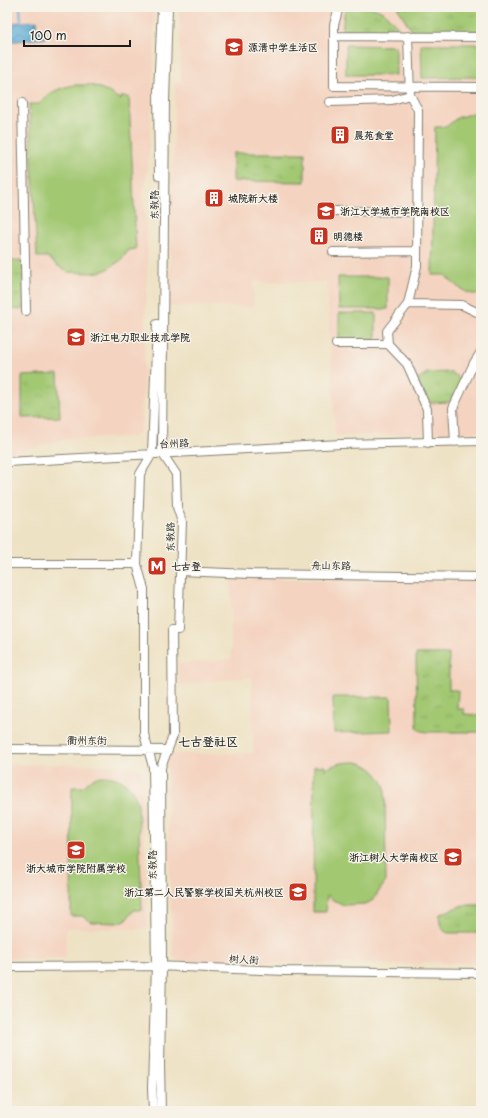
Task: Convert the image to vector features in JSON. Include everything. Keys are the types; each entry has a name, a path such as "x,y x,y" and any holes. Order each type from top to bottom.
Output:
{"street":[{"name":"东教路","path":"161,1111 159,966 153,767 144,734 144,589 137,564 140,474 152,454 158,296 158,91 162,7"},
{"name":"东教路","path":"153,1111 152,1088 159,966 161,767 173,736 172,630 178,630 182,522 177,507 176,474 162,453 164,101 168,7"},
{"path":"339,7 334,26 334,86 410,91 481,87"},
{"path":"334,36 481,37"},
{"path":"408,36 410,91 418,110 417,266 408,304 387,331 388,344 407,364 427,409 428,443"},
{"path":"330,102 392,100 410,91"},
{"path":"22,103 26,311"},
{"path":"332,211 417,212"},
{"path":"333,252 417,251"},
{"path":"408,304 462,305 481,314"},
{"path":"336,344 388,344"},
{"path":"455,442 453,408 474,363 481,352"},
{"name":"台州路","path":"7,462 341,444 481,441"},
{"path":"7,564 137,564"},
{"name":"舟山东路","path":"180,571 251,574 481,577"},
{"name":"衢州东街","path":"7,749 168,750"},
{"name":"树人街","path":"7,967 159,966 285,971 481,973"}],"shaded area":[{"name":"浙江电力职业技术学院","path":"7,7 154,7 154,73 147,174 143,196 148,255 142,419 140,433 133,437 68,439 7,454"},
{"name":"浙江大学城市学院南校区","path":"179,7 481,7 481,432 335,436 327,282 254,282 253,307 169,306 175,83 181,82"},
{"path":"231,578 481,582 481,964 424,962 419,965 179,961 173,957 167,754 253,753 252,677 180,685 178,664 231,659"},
{"name":"浙大城市学院附属学校","path":"7,764 132,765 142,772 148,929 66,928 66,958 7,958"}],"green space":[{"path":"345,7 370,7 384,12 398,27 397,32 342,30"},
{"path":"397,7 481,7 481,31 412,31"},
{"path":"421,44 481,44 481,77 422,78"},
{"path":"346,45 396,46 396,75 346,75"},
{"path":"74,85 91,85 105,90 121,100 121,97 129,97 136,249 129,250 120,261 106,270 94,273 68,272 47,257 37,257 29,104 39,104 55,91"},
{"path":"476,112 481,112 481,295 466,292 445,275 432,275 435,127 446,127 457,118"},
{"path":"233,153 305,153 305,182 233,181"},
{"path":"23,260 24,309 7,310 7,261"},
{"path":"338,277 388,277 388,309 339,309"},
{"path":"339,313 376,313 376,340 339,340"},
{"path":"450,372 462,379 450,402 430,403 416,380 427,373"},
{"path":"58,374 60,417 22,418 22,376"},
{"path":"416,654 449,654 449,690 458,690 457,709 464,709 464,714 481,715 481,732 428,732 421,731 417,728"},
{"path":"333,697 391,697 392,731 334,733"},
{"path":"357,762 366,765 374,771 385,787 386,881 373,900 366,904 344,905 333,900 327,895 326,912 313,912 314,766 325,766 325,770 340,763"},
{"path":"100,776 108,776 125,782 132,791 138,804 142,910 134,910 126,920 117,923 91,922 82,916 71,916 72,787 83,787 92,779"},
{"path":"463,905 481,905 481,933 448,933 443,930 440,923 440,914"}],"water":[{"path":"38,21 36,24 37,28 45,32 46,38 7,42 7,23"}],"waterway":[{"path":"20,7 21,22"}],"place":[{"name":"源清中学生活区","path":"234,47"},
{"name":"晨苑食堂","path":"340,135"},
{"name":"城院新大楼","path":"214,198"},
{"name":"浙江大学城市学院南校区","path":"326,211"},
{"name":"明德楼","path":"319,236"},
{"name":"浙江电力职业技术学院","path":"76,337"},
{"name":"七古登","path":"157,566"},
{"name":"浙大城市学院附属学校","path":"76,850"},
{"name":"浙江树人大学南校区","path":"453,857"},
{"name":"浙江第二人民警察学校国关杭州校区","path":"298,892"}],"district":[{"name":"七古登社区","path":"208,742"}]}
